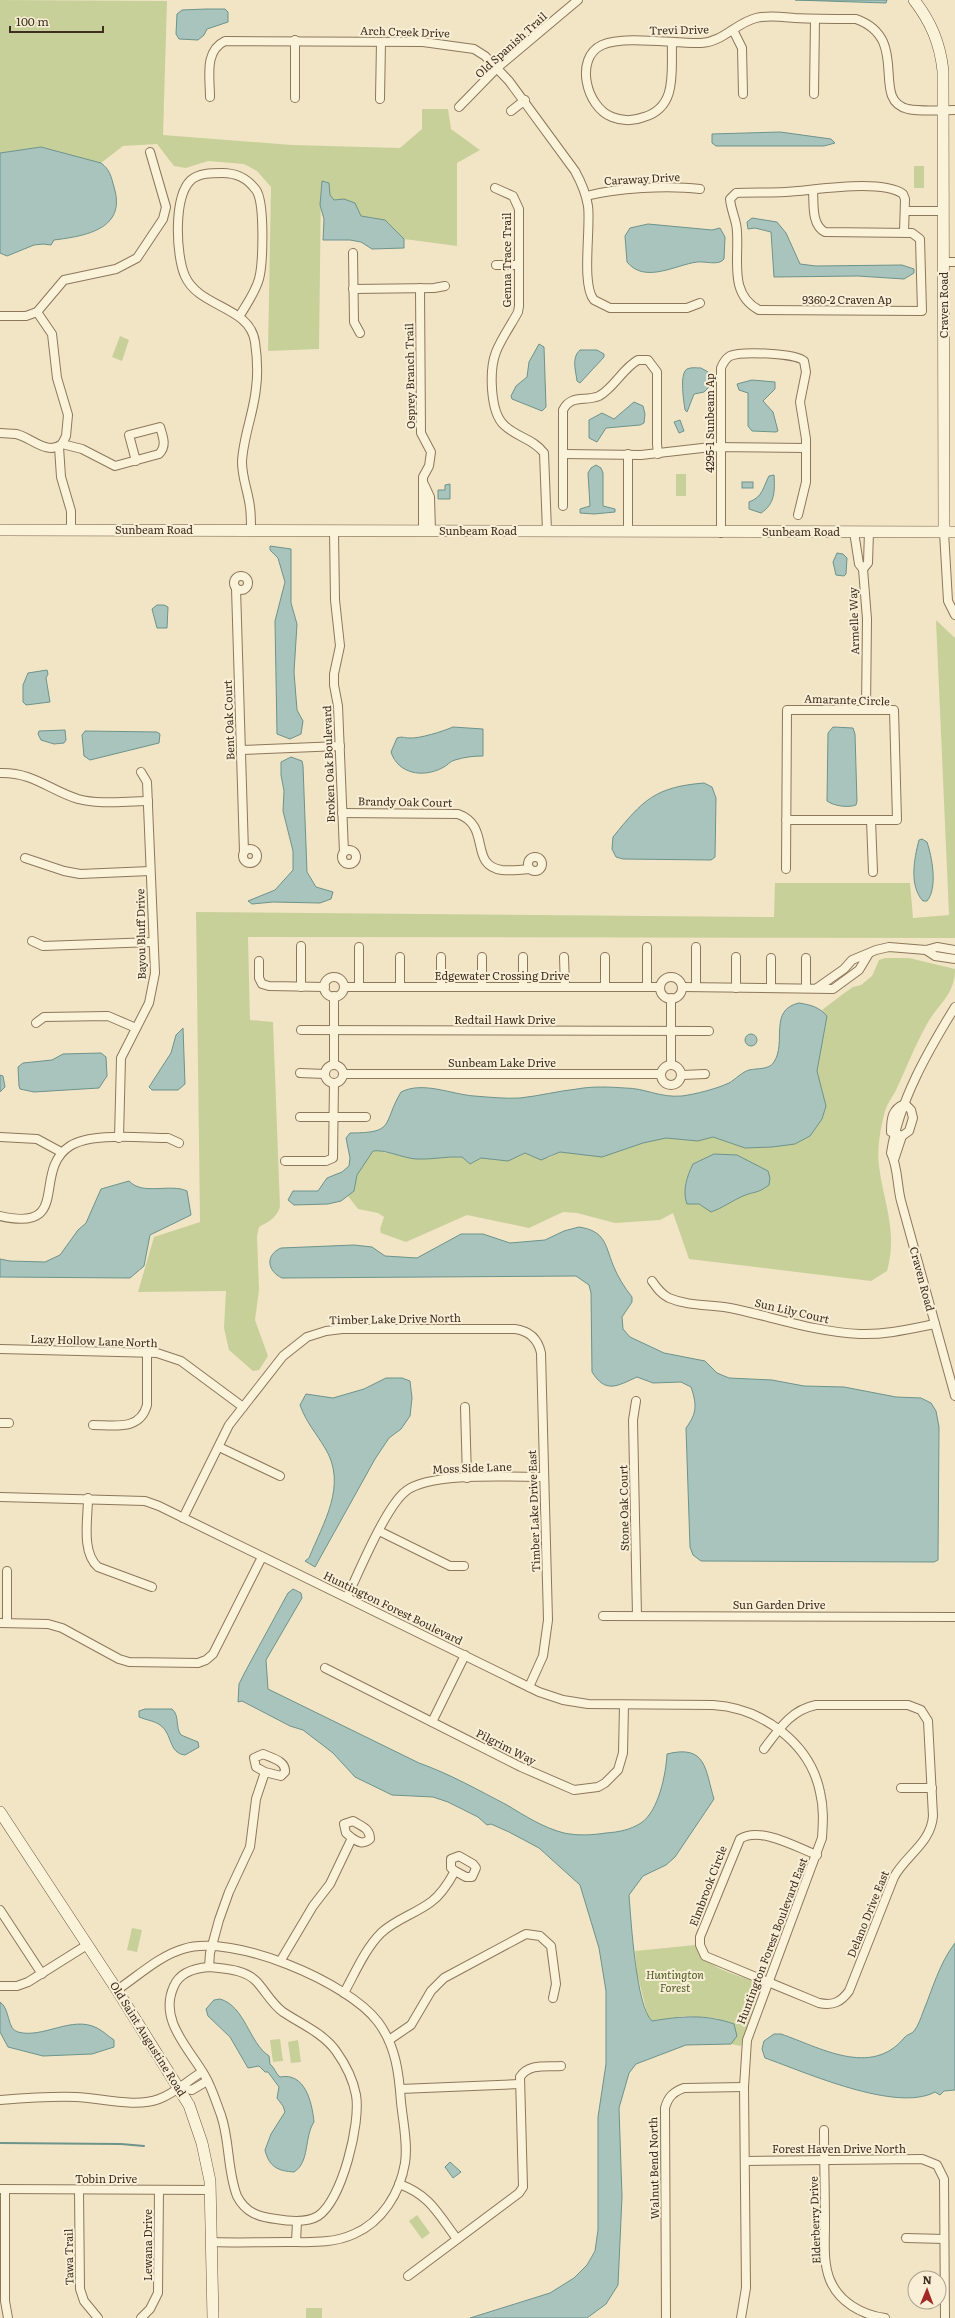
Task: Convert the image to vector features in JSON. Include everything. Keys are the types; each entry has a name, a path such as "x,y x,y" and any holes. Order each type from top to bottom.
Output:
{"street":[{"name":"Old Spanish Trail","path":"459,107 497,68 578,0"},
{"name":"Craven Road","path":"914,0 926,16 939,45 943,71 944,211 950,262 944,532 948,601 955,615"},
{"name":"Trevi Drive","path":"672,42 668,98 660,110 639,119 621,120 611,117 600,109 593,101 587,86 586,74 589,60 600,46 611,42 672,42 713,42 749,20 762,17 856,19 870,26 882,38 888,51 888,83 893,98 908,109 955,110"},
{"path":"814,19 814,94"},
{"path":"732,30 739,40 743,55 743,94"},
{"name":"Arch Creek Drive","path":"210,97 211,54 219,44 233,40 423,42 464,47 485,56 497,68 525,100 575,171 586,196 588,218 588,284 594,300 610,308 687,308 700,303"},
{"path":"295,40 295,98"},
{"path":"380,99 381,42"},
{"path":"511,111 525,100"},
{"path":"0,316 26,316 37,312 64,280 116,269 137,258 163,219 166,207 150,152"},
{"path":"238,316 249,301 259,280 262,260 261,210 257,192 249,181 239,175 213,172 197,176 190,181 184,190 179,209 181,262 185,276 200,296 238,316 249,327 255,341 256,388 242,461 244,482 250,506 251,531"},
{"name":"9360-2 Craven Ap","path":"851,186 893,190 903,194 905,211 904,233 917,235 922,245 922,311 759,310 746,301 739,288 737,232 731,207 732,196 736,192 784,192 813,190 851,186"},
{"name":"Genna Trace Trail","path":"495,188 513,196 517,202 519,265 518,312 494,359 493,404 498,418 504,425 536,444 544,453 547,531"},
{"name":"Caraway Drive","path":"586,196 610,190 667,188 700,189"},
{"path":"813,190 815,219 817,226 825,232 904,233"},
{"path":"166,207 179,209"},
{"path":"905,211 944,211"},
{"path":"353,253 354,322 360,333"},
{"path":"496,265 519,265"},
{"path":"353,289 445,286"},
{"name":"Osprey Branch Trail","path":"420,288 421,433 431,452 429,466 423,477 423,482 430,497 427,531"},
{"path":"37,312 52,334 56,378 68,414 66,436 60,446 61,477 71,511 71,526"},
{"name":"4295-1 Sunbeam Ap","path":"721,533 721,368 726,359 736,355 791,355 801,358 806,366 800,402 806,448 806,482 798,515"},
{"path":"564,506 563,410 566,405 574,399 588,399 601,394 638,360 648,360 657,372 656,437 658,454"},
{"path":"0,433 18,434 45,447 60,446 82,449 115,466 136,461 159,454 163,450 164,444 160,427 129,435 136,461"},
{"path":"564,454 658,454 697,448 721,447 806,448"},
{"path":"628,454 628,532"},
{"name":"Sunbeam Road","path":"0,530 71,526 251,531 547,531 721,533 955,532"},
{"name":"Broken Oak Boulevard","path":"334,531 335,600 340,646 334,674 334,685 338,706 344,852"},
{"name":"Armelle Way","path":"854,532 859,564 864,569 867,619 866,710"},
{"path":"864,569 868,563 869,532"},
{"name":"Bent Oak Court","path":"236,588 244,852"},
{"name":"Amarante Circle","path":"787,710 866,710 894,710 897,820 786,820 787,710"},
{"path":"241,750 340,746"},
{"name":"Bayou Bluff Drive","path":"119,1138 120,1067 124,1050 136,1028 153,989 153,942 147,782 141,772"},
{"path":"0,773 21,774 69,795 88,801 148,801"},
{"name":"Brandy Oak Court","path":"342,813 458,814 470,820 475,825 479,837 480,851 489,864 502,870 530,870"},
{"path":"786,820 786,869"},
{"path":"871,820 873,872"},
{"path":"25,858 76,873 150,871"},
{"path":"32,941 42,946 153,942"},
{"path":"301,946 301,987"},
{"path":"359,947 359,987"},
{"path":"647,947 647,988"},
{"path":"696,947 696,988"},
{"path":"817,988 844,969 852,960 889,947 926,950 937,947 955,950"},
{"path":"926,950 935,956 955,959"},
{"path":"682,988 817,988 825,990 839,987 859,970 868,955"},
{"path":"400,956 400,987"},
{"path":"441,957 441,987"},
{"path":"482,957 482,987"},
{"path":"523,957 523,987"},
{"path":"564,957 564,987"},
{"path":"605,957 605,987"},
{"path":"736,957 736,988"},
{"path":"771,958 771,988"},
{"path":"806,958 806,988"},
{"path":"259,961 260,978 262,984 269,986 325,987"},
{"path":"334,977 341,980 344,987 341,994 334,996 327,994 325,987 328,980 334,977"},
{"path":"671,977 678,980 682,988 679,995 671,998 664,995 660,988 663,980 671,977"},
{"name":"Edgewater Crossing Drive","path":"344,987 660,988"},
{"path":"334,996 334,1064"},
{"path":"671,998 671,1064"},
{"name":"Craven Road","path":"905,1104 911,1110 913,1118 909,1131 898,1135 891,1132 892,1115 896,1108 905,1104 926,1057 955,1007"},
{"path":"36,1024 44,1017 108,1016 136,1028"},
{"name":"Redtail Hawk Drive","path":"300,1030 709,1032"},
{"path":"334,1064 340,1067 343,1074 340,1080 334,1083 327,1080 325,1074 327,1067 334,1064"},
{"path":"671,1064 679,1067 682,1075 678,1082 671,1085 663,1082 660,1074 664,1067 671,1064"},
{"path":"300,1073 325,1074"},
{"name":"Sunbeam Lake Drive","path":"343,1074 660,1074"},
{"path":"682,1075 705,1074"},
{"path":"285,1161 326,1161 332,1158 334,1083"},
{"path":"300,1117 366,1117"},
{"name":"Craven Road","path":"898,1135 894,1160 897,1184 955,1396"},
{"path":"0,1137 37,1139 61,1152"},
{"path":"0,1216 22,1221 32,1219 38,1215 48,1196 54,1166 61,1152 80,1140 88,1138 168,1138 178,1143"},
{"name":"Sun Lily Court","path":"652,1281 657,1290 668,1297 691,1304 732,1309 831,1332 861,1334 893,1333 935,1324"},
{"name":"Timber Lake Drive North","path":"183,1518 229,1425 273,1368 290,1349 302,1340 315,1334 334,1329 515,1329 530,1334"},
{"name":"Timber Lake Drive East","path":"529,1687 543,1656 547,1628 540,1353 537,1341 530,1334"},
{"name":"Lazy Hollow Lane North","path":"0,1349 147,1352 170,1356 181,1361 243,1407"},
{"path":"93,1425 130,1425 138,1421 145,1414 147,1405 147,1352"},
{"name":"Stone Oak Court","path":"636,1401 633,1420 637,1616"},
{"path":"465,1407 467,1478"},
{"path":"0,1423 9,1423"},
{"path":"219,1447 280,1476"},
{"name":"Moss Side Lane","path":"347,1597 392,1506 402,1494 413,1486 431,1480 544,1477"},
{"name":"Huntington Forest Boulevard","path":"0,1497 88,1498 145,1501 347,1597 529,1687 572,1702 624,1705 722,1706 758,1716 779,1730"},
{"path":"88,1498 88,1550 93,1562 98,1567 152,1587"},
{"path":"379,1531 450,1566 464,1566"},
{"path":"7,1570 3,1624 48,1624 62,1628 119,1659 129,1662 198,1663 213,1654 262,1557"},
{"name":"Sun Garden Drive","path":"603,1616 955,1617"},
{"path":"432,1722 465,1655"},
{"name":"Pilgrim Way","path":"325,1668 566,1788 582,1791 598,1787 605,1783 613,1776 621,1764 624,1705"},
{"name":"Delano Drive East","path":"767,1982 826,2004 839,2002 849,1991 894,1877 903,1862 927,1836 932,1822 930,1726 920,1710 908,1705 816,1705 797,1711 779,1730"},
{"path":"764,1749 779,1730"},
{"name":"Huntington Forest Boulevard East","path":"741,2318 746,2288 744,2087 747,2040 767,1982 817,1855 822,1838 823,1806 817,1781 802,1752 779,1730"},
{"path":"209,1967 212,1946 229,1892 250,1847 256,1799 265,1772"},
{"path":"901,1788 932,1788"},
{"name":"Old Saint Augustine Road","path":"0,1812 118,1990 180,2088 189,2105 202,2143 211,2190 213,2318"},
{"name":"Elmbrook Circle","path":"767,1982 710,1960 705,1956 700,1945 700,1937 736,1845 746,1835 755,1833 817,1855"},
{"path":"281,1960 313,1906 330,1884 352,1838"},
{"path":"344,1993 369,1948 381,1933 400,1919 430,1902 448,1884 455,1872"},
{"path":"0,1910 42,1974"},
{"path":"389,2040 410,2025 431,1991 444,1978 520,1937 536,1934 546,1940 554,1952 556,1984 553,1998"},
{"path":"0,1986 17,1986 28,1982 87,1945"},
{"path":"118,1990 176,1951 194,1946 212,1946 253,1952 281,1960 344,1993 373,2016 389,2040 396,2060 400,2089 405,2155 399,2184 386,2207 372,2223 360,2231 333,2241 213,2242"},
{"path":"209,1967 234,1970 248,1975 256,1981 282,2011 323,2037 335,2050 352,2080 356,2097 355,2121 351,2149 344,2171 326,2209 311,2219 297,2221 264,2218 242,2205 234,2187 226,2134 208,2081 175,2030 168,2001 175,1983 182,1975 196,1968 209,1967"},
{"path":"408,2276 519,2193 524,2187 520,2084 524,2071 530,2067 561,2066"},
{"path":"0,2100 77,2097 122,2102 150,2102 180,2088 188,2080 202,2072"},
{"path":"180,2088 192,2090 208,2081"},
{"path":"400,2089 520,2084"},
{"name":"Walnut Bend North","path":"666,2318 665,2108 667,2100 676,2090 684,2088 744,2087"},
{"name":"Elderberry Drive","path":"824,2130 825,2253 830,2279 836,2292 855,2308 866,2314 885,2318"},
{"name":"Forest Haven Drive North","path":"745,2161 922,2159 933,2163 940,2169 944,2179 944,2239"},
{"path":"399,2184 416,2190 426,2198 457,2239"},
{"path":"3,2189 5,2301 8,2318"},
{"name":"Tobin Drive","path":"3,2189 211,2190"},
{"name":"Tawa Trail","path":"79,2190 80,2289 84,2302 98,2318"},
{"name":"Lewana Drive","path":"141,2318 150,2309 158,2293 159,2190"},
{"path":"296,2242 297,2221"},
{"path":"906,2238 944,2239 945,2318"}],"green space":[{"path":"0,0 167,1 163,135 292,145 400,148 422,129 422,109 448,109 451,129 480,150 457,163 457,246 404,239 385,220 361,216 357,207 342,199 334,200 321,184 319,349 268,351 271,187 257,171 244,164 208,161 186,168 174,166 157,144 123,146 101,163 41,147 0,153"},
{"path":"914,166 924,166 924,188 914,188"},
{"path":"120,336 129,340 122,361 112,357"},
{"path":"676,474 686,474 686,496 676,496"},
{"path":"936,620 955,638 955,938 248,937 250,1020 273,1022 280,1207 277,1214 272,1219 259,1227 257,1236 259,1290 255,1320 268,1356 259,1370 253,1371 229,1350 224,1328 226,1291 138,1292 154,1237 200,1222 196,912 774,917 775,883 910,883 913,918 949,915"},
{"path":"885,958 909,958 955,969 952,986 949,993 931,1017 885,1111 879,1140 878,1160 891,1230 890,1257 887,1271 871,1281 689,1259 673,1213 660,1220 615,1223 577,1213 563,1212 529,1228 467,1215 406,1242 381,1233 380,1229 384,1217 378,1213 358,1209 348,1196 353,1189 358,1172 366,1159 373,1151 379,1150 385,1153 462,1157 471,1164 481,1158 508,1161 525,1153 549,1158 560,1152 574,1153 666,1138 698,1141 713,1137 745,1148 795,1144 810,1136 822,1119 826,1106 817,1071 827,1016 822,1010 853,987 861,985 872,976 879,960","holes":["769,1185 765,1188 739,1197 712,1212 699,1204"]},
{"path":"132,1928 142,1930 137,1952 127,1950"},
{"name":"Huntington Forest","path":"695,1945 699,1953 713,1965 756,1982 759,1987 741,2046 731,2044 737,2036 717,2018 684,2016 652,2021 648,2017 637,1973 635,1951"},
{"path":"280,2039 283,2061 273,2062 270,2040"},
{"path":"298,2040 301,2062 291,2063 288,2042"},
{"path":"417,2215 430,2233 422,2239 409,2221"},
{"path":"306,2308 322,2308 322,2318 306,2318"}],"water":[{"path":"795,0 887,0 886,3"},
{"path":"225,9 228,12 228,22 207,29 204,35 198,40 179,39 176,34 177,14 182,10"},
{"path":"780,132 831,139 835,143 824,146 716,146 712,143 712,134"},
{"path":"41,147 101,163 110,174 114,187 116,201 115,212 109,221 101,228 90,233 54,240 51,245 34,245 7,256 0,253 0,153"},
{"path":"322,181 329,183 330,195 334,200 344,199 355,203 361,216 385,220 404,239 404,248 372,249 361,242 350,240 323,240 324,219 320,205"},
{"path":"752,218 777,222 786,233 800,264 816,266 902,265 914,269 914,273 904,279 858,276 774,277 771,232 755,228 748,229 747,222"},
{"path":"648,224 712,230 720,228 725,237 724,259 719,262 697,262 660,271 642,272 627,262 625,236 630,228"},
{"path":"539,344 544,347 546,407 542,411 512,399 511,396 516,386 527,377 529,362"},
{"path":"580,350 597,350 604,354 604,357 580,383 577,381 575,361 577,353"},
{"path":"689,368 701,368 708,372 709,387 704,392 694,394 687,412 685,410 683,376"},
{"path":"752,380 775,382 775,389 763,401 773,412 778,431 776,432 752,431 748,426 748,393 739,390 737,384"},
{"path":"634,402 643,406 645,414 644,423 640,425 606,428 597,442 589,438 589,420 602,413 614,419"},
{"path":"680,420 684,431 679,433 674,422"},
{"path":"596,465 601,468 603,473 603,506 615,509 615,512 594,514 580,513 580,509 590,506 588,473 591,468"},
{"path":"774,475 774,492 769,506 761,513 749,509 749,502 754,500 760,494 769,476"},
{"path":"742,482 753,482 753,488 742,488"},
{"path":"450,484 450,499 438,499 438,490 445,490 445,485"},
{"path":"270,546 291,549 291,603 297,624 294,672 297,710 303,721 301,734 290,739 277,734 275,621 285,582 278,558 270,550"},
{"path":"837,553 843,554 847,558 846,574 844,576 836,575 833,562"},
{"path":"157,605 164,605 168,607 167,628 157,628 152,609"},
{"path":"47,670 48,674 46,678 50,702 26,705 23,702 23,685 28,673"},
{"path":"453,727 483,729 483,756 459,759 435,771 427,773 412,772 399,765 394,759 391,752 397,738 419,737 438,733"},
{"path":"833,727 853,728 855,734 857,801 856,805 853,806 837,805 827,801 828,733"},
{"path":"65,730 66,740 64,743 54,744 41,740 38,734 39,731"},
{"path":"85,731 157,732 160,734 159,743 90,760 84,756 82,735"},
{"path":"291,757 302,761 303,766 307,872 316,887 333,892 331,899 320,903 273,902 252,904 248,901 275,890 293,870 293,851 283,811 284,791 281,775 281,762"},
{"path":"704,783 712,787 716,798 715,857 711,860 623,859 616,857 612,849 613,837 642,805 651,798 673,788"},
{"path":"922,839 927,842 933,872 932,888 927,901 923,901 919,895 914,880 914,864 919,840"},
{"path":"799,1003 821,1010 827,1016 817,1071 826,1106 822,1119 810,1136 795,1144 745,1148 713,1137 698,1141 666,1138 643,1143 602,1157 560,1152 541,1160 525,1153 508,1161 481,1158 470,1164 462,1157 416,1159 383,1151 373,1151 357,1175 354,1191 341,1201 328,1204 294,1205 288,1200 293,1191 318,1191 327,1178 342,1172 349,1166 350,1158 346,1138 350,1133 375,1131 386,1124 401,1092 409,1089 427,1088 474,1096 520,1098 583,1088 607,1087 632,1088 667,1096 682,1096 700,1093 729,1083 746,1071 766,1068 772,1065 778,1054 781,1019 784,1012 790,1007"},
{"path":"183,1028 185,1084 178,1090 152,1090 149,1087 171,1053 176,1035"},
{"path":"751,1034 755,1036 757,1040 755,1044 751,1046 747,1044 745,1040 747,1036"},
{"path":"101,1053 106,1057 107,1076 99,1088 34,1092 20,1089 18,1067 23,1063 52,1060 63,1054"},
{"path":"0,1075 3,1076 5,1087 0,1092"},
{"path":"714,1154 737,1155 768,1171 770,1178 769,1185 762,1190 743,1196 711,1212 699,1204 687,1204 685,1189 693,1164"},
{"path":"129,1181 142,1188 173,1188 187,1191 191,1215 150,1235 144,1266 130,1278 0,1277 0,1259 10,1261 45,1262 60,1255 78,1230 86,1223 101,1189"},
{"path":"579,1227 594,1232 603,1240 617,1274 632,1297 632,1302 622,1317 623,1329 630,1337 664,1353 705,1361 717,1373 729,1378 772,1380 804,1386 844,1387 896,1397 921,1398 931,1403 936,1411 939,1427 938,1560 934,1562 701,1561 693,1555 690,1547 686,1428 695,1409 691,1387 681,1382 653,1383 637,1377 618,1385 607,1386 597,1379 592,1372 591,1293 589,1285 576,1276 282,1278 273,1271 270,1263 272,1255 281,1248 354,1245 372,1247 385,1256 417,1258 461,1234 483,1234 510,1243 545,1240 564,1231"},
{"path":"386,1378 402,1378 410,1381 412,1398 410,1416 401,1429 389,1438 375,1459 315,1567 305,1561 309,1558 331,1504 334,1490 334,1476 331,1462 325,1448 308,1422 300,1405 306,1394 333,1398 364,1389"},
{"path":"293,1589 301,1593 302,1598 266,1660 268,1689 419,1763 464,1782 549,1828 564,1833 580,1835 611,1833 629,1829 641,1823 653,1810 663,1781 667,1754 680,1752 690,1753 697,1756 706,1769 714,1799 675,1857 666,1865 643,1876 629,1895 635,1962 638,1982 646,2013 652,2021 684,2017 704,2017 734,2024 737,2036 731,2044 686,2045 636,2064 629,2073 619,2108 622,2197 618,2285 606,2304 587,2318 470,2318 550,2293 574,2278 587,2265 595,2251 598,2230 598,2117 606,2064 606,1991 599,1948 580,1885 539,1848 491,1824 487,1825 478,1817 448,1802 433,1797 392,1795 355,1777 333,1753 303,1730 290,1726 242,1701 238,1702 239,1684 288,1593"},
{"path":"145,1709 172,1709 176,1715 178,1729 181,1735 198,1742 199,1747 185,1755 180,1754 173,1747 167,1733 160,1725 156,1722 139,1717 139,1711"},
{"path":"955,1943 955,2090 944,2091 940,2095 935,2092 918,2097 898,2098 850,2088 765,2058 762,2049 764,2041 774,2034 781,2034 828,2052 844,2056 861,2058 876,2056 891,2050 917,2027 940,1968"},
{"path":"220,1999 235,2009 256,2043 269,2056 270,2064 278,2075 280,2077 296,2079 306,2090 314,2122 309,2135 305,2156 299,2168 294,2172 283,2171 275,2167 269,2160 265,2150 271,2134 285,2112 283,2106 277,2098 279,2087 268,2072 265,2072 259,2066 248,2068 230,2037 208,2016 206,2009 214,2000"},
{"path":"0,2002 5,2009 12,2027 18,2032 28,2033 68,2025 87,2025 99,2029 114,2040 114,2047 92,2054 43,2056 8,2047 0,2032"},
{"path":"450,2162 461,2172 453,2178 445,2167"}],"waterway":[{"path":"0,2143 121,2144 144,2146"}]}
